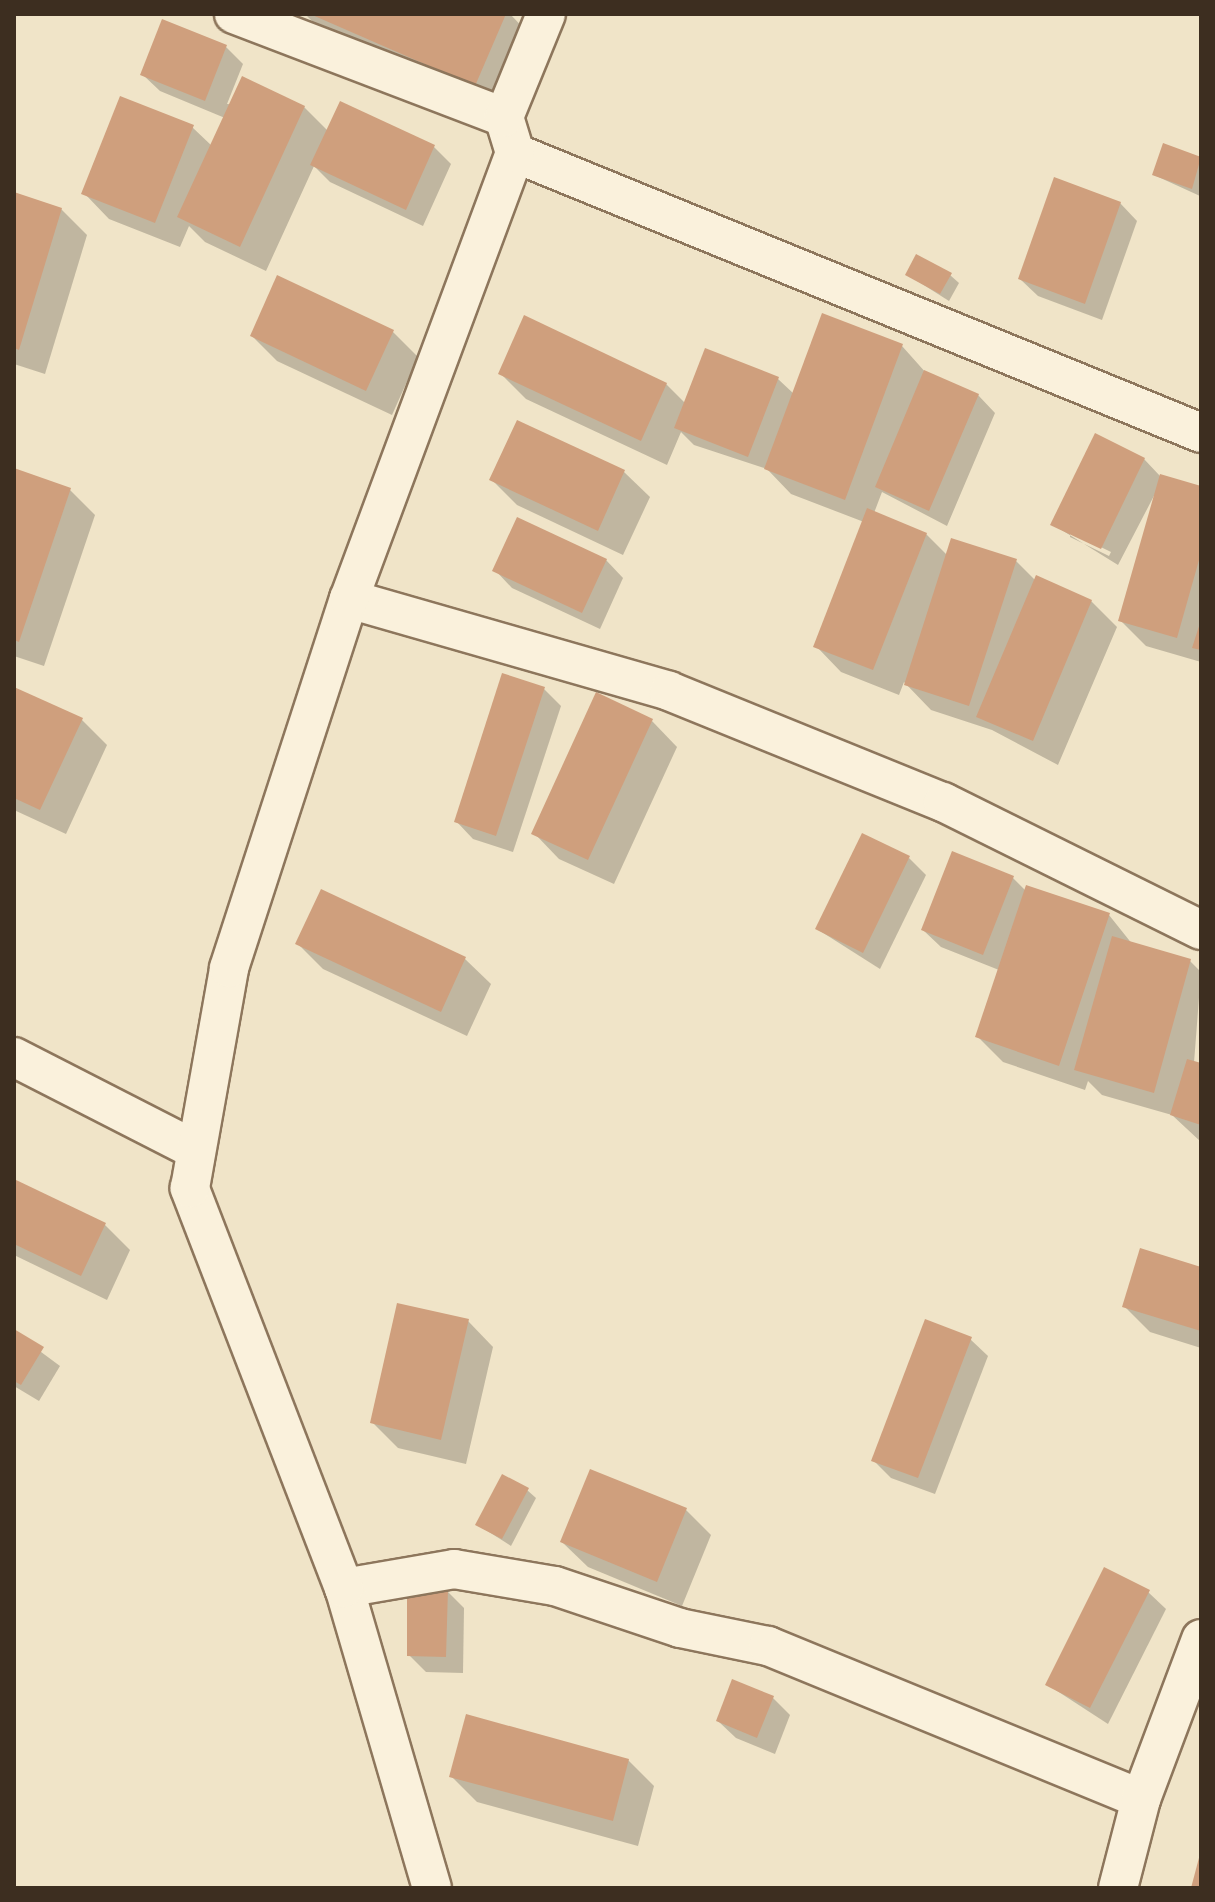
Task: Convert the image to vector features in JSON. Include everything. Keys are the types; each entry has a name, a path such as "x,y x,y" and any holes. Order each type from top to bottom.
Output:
{"street":[{"path":"234,14 504,117"},
{"path":"432,1888 344,1588 190,1188 229,968 349,599 515,153 504,117 546,14"},
{"path":"515,153 1201,433"},
{"path":"349,599 669,691 943,802 1201,930"},
{"path":"14,1057 196,1150"},
{"path":"344,1588 454,1569 555,1586 680,1628 768,1646 1141,1799"},
{"path":"1118,1888 1141,1799 1201,1639"}],"building":[{"path":"310,14 506,14 475,86"},
{"path":"162,19 227,45 205,101 140,75"},
{"path":"242,76 305,106 240,247 177,217"},
{"path":"120,96 194,125 155,223 81,194"},
{"path":"340,101 435,145 406,210 310,165"},
{"path":"1163,143 1201,157 1192,189 1152,175"},
{"path":"1054,177 1121,202 1085,304 1018,279"},
{"path":"14,192 62,208 19,350 14,348"},
{"path":"916,254 952,273 940,294 905,275"},
{"path":"277,275 394,330 366,391 250,336"},
{"path":"822,313 903,344 845,500 764,469"},
{"path":"524,315 667,383 641,441 498,374"},
{"path":"705,348 779,377 748,457 674,428"},
{"path":"924,370 979,394 929,511 875,487"},
{"path":"517,420 625,470 598,531 489,480"},
{"path":"1095,433 1145,458 1101,549 1050,525"},
{"path":"14,468 71,488 19,642 14,640"},
{"path":"1160,474 1201,486 1201,553 1177,638 1118,621"},
{"path":"867,508 927,533 873,670 813,647"},
{"path":"517,517 607,559 582,613 492,571"},
{"path":"951,538 1017,559 969,706 904,685"},
{"path":"1036,575 1092,600 1033,741 976,717"},
{"path":"1201,623 1201,650 1192,648"},
{"path":"502,673 545,687 496,836 454,822"},
{"path":"14,687 83,718 40,810 14,798"},
{"path":"596,692 653,719 588,860 531,834"},
{"path":"862,833 910,856 863,953 815,929"},
{"path":"952,851 1014,876 983,955 921,930"},
{"path":"1026,885 1110,913 1059,1066 975,1037"},
{"path":"321,889 466,957 441,1012 295,944"},
{"path":"1112,936 1191,959 1154,1093 1074,1070"},
{"path":"1187,1059 1201,1063 1201,1125 1170,1115"},
{"path":"14,1179 106,1223 81,1276 14,1244"},
{"path":"1140,1248 1201,1267 1201,1331 1122,1307"},
{"path":"397,1303 469,1319 441,1440 370,1423"},
{"path":"925,1319 972,1337 918,1478 871,1461"},
{"path":"14,1329 44,1347 21,1385 14,1381"},
{"path":"590,1469 687,1508 657,1582 560,1542"},
{"path":"502,1474 529,1488 502,1539 475,1525"},
{"path":"1104,1567 1150,1590 1090,1708 1045,1685"},
{"path":"407,1588 448,1589 446,1657 407,1656"},
{"path":"732,1679 774,1696 757,1738 716,1721"},
{"path":"466,1714 629,1759 613,1821 449,1777"},
{"path":"1200,1854 1201,1888 1191,1888"}]}
